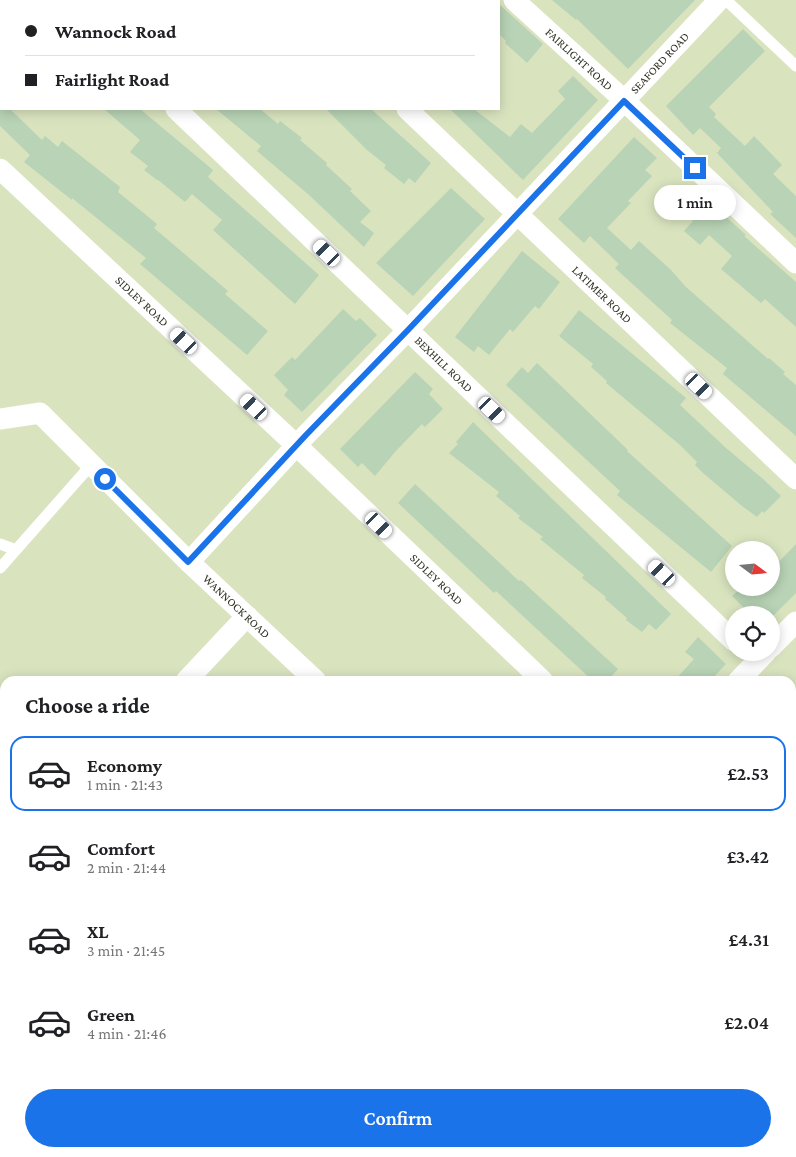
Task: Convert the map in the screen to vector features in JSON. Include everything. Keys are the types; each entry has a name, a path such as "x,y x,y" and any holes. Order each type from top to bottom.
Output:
{"street":[{"name":"FAIRLIGHT ROAD","path":"514,0 796,263"},
{"name":"SEAFORD ROAD","path":"188,562 719,0"},
{"name":"BEXHILL ROAD","path":"177,110 725,632"},
{"name":"LATIMER ROAD","path":"408,110 796,479"},
{"name":"SIDLEY ROAD","path":"0,169 297,446 538,676"},
{"name":"WANNOCK ROAD","path":"0,419 40,413 188,562 311,676"},
{"path":"191,676 247,616"},
{"path":"780,636 796,622"},
{"path":"742,676 754,661"}],"lane":[{"path":"726,0 796,66"},
{"path":"0,568 92,465"},
{"path":"0,544 16,550"}],"building":[{"path":"552,0 695,0 628,69 577,19"},
{"path":"500,5 543,44 527,63 505,43 506,41 500,35"},
{"path":"743,29 765,51 709,107 716,114 714,117 745,146 754,136 782,165 773,174 796,196 796,238 770,214 773,212 717,153 721,148 700,128 693,135 666,106"},
{"path":"573,76 598,100 523,180 451,110 475,110 510,137 521,124 532,133 565,99 558,91"},
{"path":"0,110 11,110 42,140 45,136 58,147 62,141 120,187 118,192 157,224 154,228 228,291 225,294 268,331 247,355 140,264 146,258 24,162 30,155 0,126"},
{"path":"105,110 141,110 213,170 208,177 319,275 295,304 213,230 222,220 192,194 185,202 144,170 148,166 130,152 140,140"},
{"path":"217,110 261,110 278,124 280,121 302,138 300,140 327,163 326,165 352,189 350,191 371,211 360,222 374,233 364,247 309,195 257,151 261,146"},
{"path":"327,110 372,110 431,163 415,183 409,178 404,184 384,168 386,165 367,150"},
{"path":"634,137 657,158 645,170 652,176 628,201 631,203 607,228 631,250 639,241 671,270 686,287 785,372 783,374 796,385 796,436 723,374 727,368 670,323 672,320 615,268 619,264 590,236 584,243 558,219"},
{"path":"692,186 796,282 796,327 765,299 761,303 721,269 732,256 709,235 700,245 684,231 693,221 675,205"},
{"path":"451,188 485,219 413,296 376,263"},
{"path":"522,251 560,282 539,309 535,306 513,332 510,329 489,355 478,346 474,352 455,337"},
{"path":"343,309 356,321 360,318 377,335 302,412 284,395 288,390 274,375 292,357 295,360"},
{"path":"579,310 686,398 680,405 781,496 764,513 762,511 757,517 703,473 695,465 697,462 680,445 606,383 607,381 591,367 593,364 559,336"},
{"path":"537,363 627,451 726,541 725,555 711,572 617,495 620,491 506,385 522,367 528,373"},
{"path":"415,372 433,389 429,394 443,409 425,427 422,424 375,476 362,463 358,467 340,449"},
{"path":"473,422 671,614 656,630 649,624 642,632 626,620 627,618 605,599 606,597 582,578 584,575 540,539 543,537 518,518 520,516 496,496 499,492 449,453 458,444 456,442"},
{"path":"415,484 519,581 521,580 618,669 612,676 588,676 496,591 494,593 398,503"},
{"path":"796,544 796,593 780,609 780,606 742,606 732,596 780,596 780,561"},
{"path":"698,637 726,664 715,676 679,676 694,659 685,652"}],"route":[{"path":"105,479 188,562 306,435 624,101 695,168"}]}
